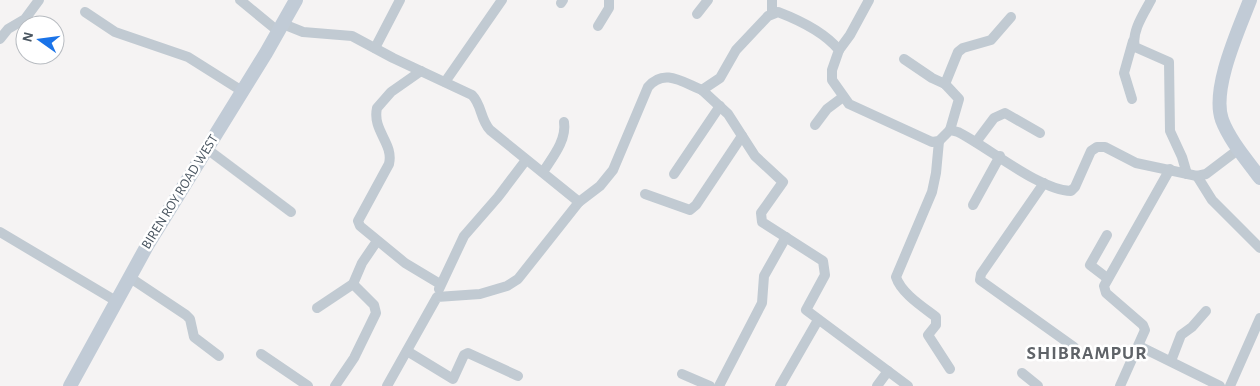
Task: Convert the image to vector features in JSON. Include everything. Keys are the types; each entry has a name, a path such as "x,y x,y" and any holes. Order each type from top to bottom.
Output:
{"main road":[{"name":"BIREN ROY ROAD WEST","path":"70,386 129,277 281,28 296,0"},
{"path":"1250,0 1226,69 1219,106 1222,120 1239,149 1260,178"}],"street":[{"path":"0,40 8,29 25,19 39,0"},
{"path":"240,0 281,28 303,32 352,36 472,95 480,105 485,125 579,202"},
{"path":"375,48 400,0"},
{"path":"445,82 502,0"},
{"path":"598,26 609,8 609,0"},
{"path":"697,14 708,0"},
{"path":"772,0 772,13"},
{"path":"869,0 850,35 839,50 831,74 832,80 843,98 854,107 932,142 938,141 950,130 959,99 945,84 932,78 904,59"},
{"path":"1132,99 1124,73 1136,30 1151,0"},
{"path":"85,12 115,32 188,57 242,91"},
{"path":"702,90 720,78 736,50 772,13 778,12 802,22 835,45 839,50"},
{"path":"945,84 958,52 963,48 991,40 1011,17"},
{"path":"1134,41 1135,47 1141,51 1169,62 1170,132 1192,175 1212,200 1260,248"},
{"path":"421,71 391,92 377,108 376,125 391,157 358,221 377,241 405,263 440,284"},
{"path":"437,297 480,294 513,282 527,270 579,202 600,186 613,170 648,87 659,77 670,77 702,90 720,106 728,114 755,156 783,182 761,213 760,219 823,261 826,268 825,275 806,310 908,386"},
{"path":"815,125 828,109 843,98"},
{"path":"674,174 720,106"},
{"path":"976,142 994,118 1005,114 1040,133"},
{"path":"543,172 562,139 565,130 564,122"},
{"path":"950,130 976,142 1044,183 1071,191 1091,151 1097,147 1105,147 1136,163 1192,175 1206,174 1239,149"},
{"path":"645,194 690,210 696,205 742,136"},
{"path":"938,141 936,173 932,192 896,277 909,294 936,317 936,325 928,335 950,369"},
{"path":"207,149 291,212"},
{"path":"973,204 1000,156"},
{"path":"388,386 437,297 440,284 464,236 498,197 526,160"},
{"path":"1120,386 1144,336 1143,325 1106,293 1104,286 1170,169"},
{"path":"1044,183 981,274 980,280 1074,347"},
{"path":"0,232 116,302"},
{"path":"1107,234 1090,265 1107,278"},
{"path":"719,386 762,303 764,276 786,237"},
{"path":"316,308 353,284 362,263 377,241"},
{"path":"129,277 186,315 190,319 194,337 219,356"},
{"path":"335,386 354,358 376,309 353,284"},
{"path":"1171,361 1181,335 1192,327 1206,311"},
{"path":"1230,386 1260,318"},
{"path":"780,386 818,320"},
{"path":"1139,346 1220,386"},
{"path":"407,350 451,383 464,355 468,353 518,376"},
{"path":"261,354 308,386"},
{"path":"877,386 888,371"},
{"path":"1022,373 1038,386"},
{"path":"682,374 710,386"}],"district":[{"name":"SHIBRAMPUR","path":"1087,353"}]}
